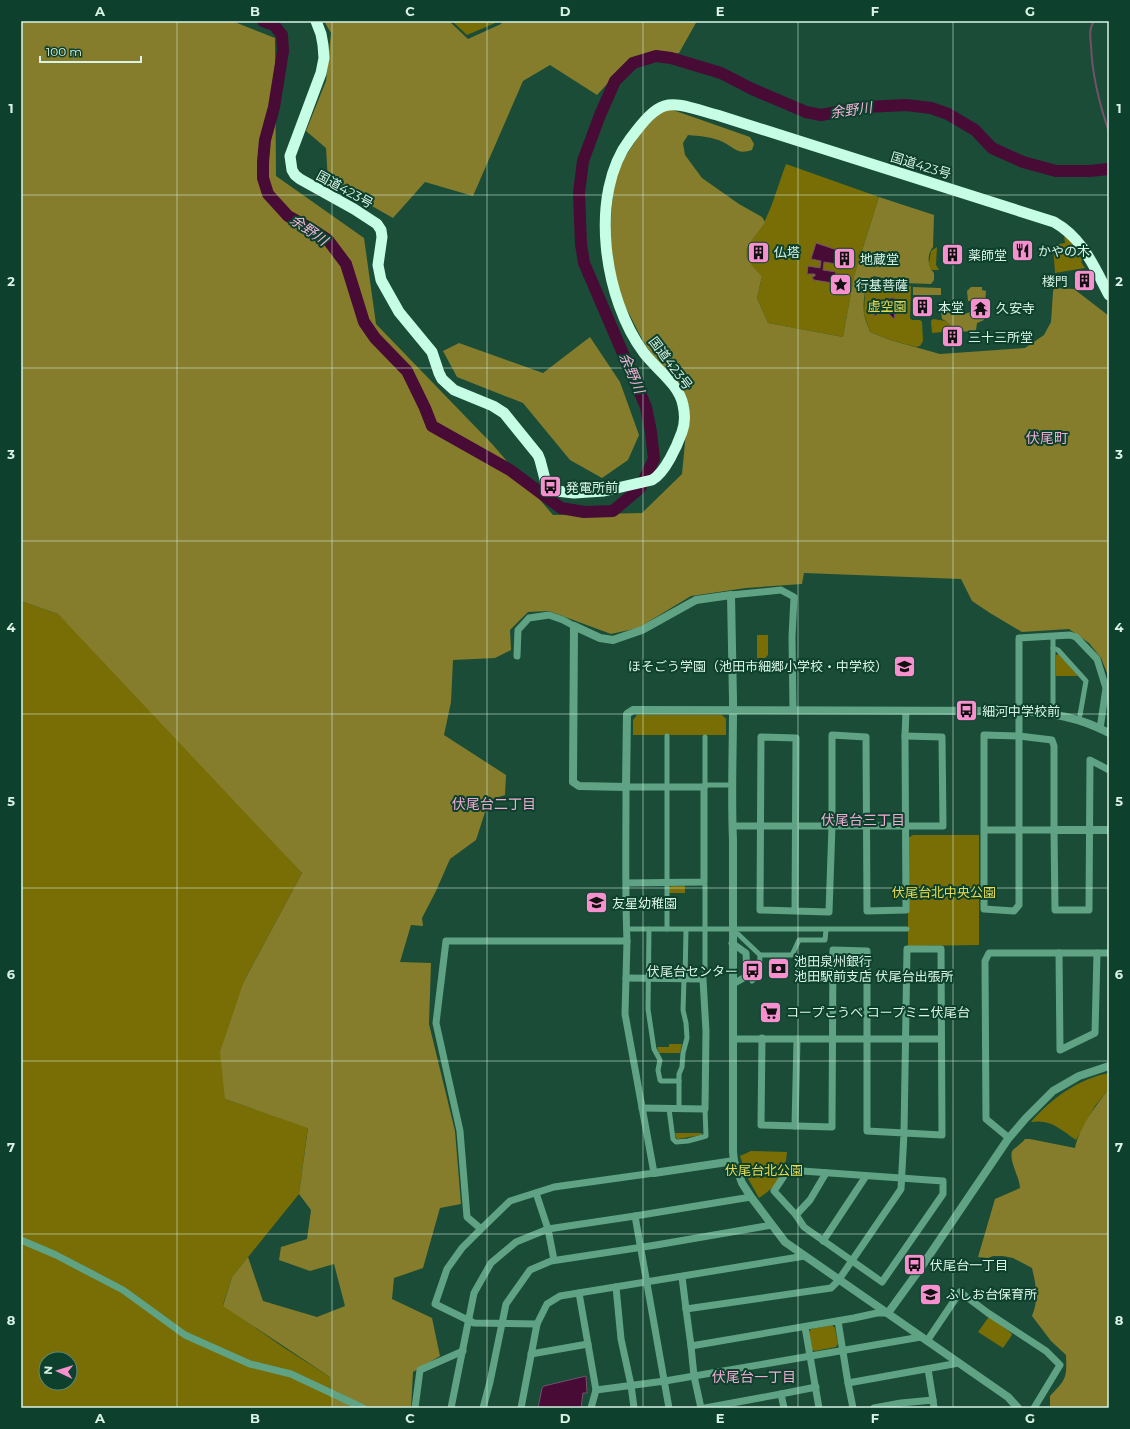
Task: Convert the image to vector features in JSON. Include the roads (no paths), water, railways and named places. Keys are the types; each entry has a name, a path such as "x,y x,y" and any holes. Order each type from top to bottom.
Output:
{"highway":[{"name":"国道423号","path":"316,21 321,34 324,58 321,73 290,156 290,163 295,175 306,184 354,209 377,224 382,237 378,265 381,280 399,312 432,352 442,379 454,390 492,406 504,413 538,455 546,482 550,487 556,490 574,493 604,491 652,480 658,477 666,466 682,432 684,423 683,404 672,384 644,352 625,320 618,304 612,285 608,262 605,216 608,190 615,166 627,143 646,118 659,108 667,105 680,105 717,115 1054,222 1065,228 1081,245 1109,295"}],"street":[{"path":"517,656 518,630 529,618 549,615 600,638 613,640 642,630 696,600 780,590 794,597 792,637 792,710"},
{"path":"731,595 733,709 732,943 734,1161 742,1183 785,1242 838,1281 888,1313 1008,1397 1018,1408"},
{"path":"574,626 573,782 579,786 626,787 704,787 708,785 727,785"},
{"path":"1100,729 1106,688 1097,659 1076,637 1070,635 1019,638 1019,711 1019,736 1019,830 1020,905 1014,911 984,909 984,735 1019,736 1052,740 1054,746 1055,910 1089,910 1090,760 1109,770"},
{"path":"1053,636 1053,706"},
{"path":"1053,648 1058,650 1086,681 1080,715"},
{"path":"654,1173 625,1014 627,941 627,714 633,710 733,709 1046,712 1072,718 1109,733"},
{"path":"795,910 796,738 761,737 760,910 829,912 832,826 832,735 866,737 867,911 906,910 906,711"},
{"path":"667,736 667,930"},
{"path":"733,826 943,826 942,737 905,736"},
{"path":"669,1109 673,1139 676,1142 688,1141 706,1136 706,1031 703,979 705,973 706,930 704,882 705,737"},
{"path":"984,830 1109,830"},
{"path":"626,883 704,882"},
{"path":"631,929 728,930 739,932 907,929"},
{"path":"649,929 648,1009 654,1049 660,1060 658,1070 661,1081 679,1081"},
{"path":"679,1109 679,1074 682,1067 686,1038 686,1023 683,1010 686,930"},
{"path":"760,955 792,955 799,940 825,940 826,930"},
{"path":"739,932 760,955 759,975 752,981"},
{"path":"481,1229 468,1217 460,1131 436,1023 446,941 627,941"},
{"path":"732,943 746,953 747,976 733,984"},
{"path":"686,1309 831,1288 838,1281 901,1189 904,1133 907,950 940,949 942,1135 904,1133 867,1131 867,951 832,950 832,1127 761,1125 762,1038"},
{"path":"1009,1138 986,1119 985,961 989,953 1109,953"},
{"path":"1059,953 1060,1050 1095,1033 1097,953"},
{"path":"626,978 703,979"},
{"path":"733,1039 941,1038"},
{"path":"795,1126 797,1039"},
{"path":"888,1313 920,1269 1009,1138 1026,1118 1053,1091 1079,1076 1109,1066"},
{"path":"642,1108 705,1109"},
{"path":"537,1324 474,1322 435,1304 447,1269 462,1248 510,1201 554,1188 734,1161"},
{"path":"788,1170 866,1176 943,1181 943,1194 882,1282 804,1227 796,1215 774,1192 788,1170"},
{"path":"796,1215 810,1200 826,1173"},
{"path":"823,1241 866,1176"},
{"path":"536,1193 548,1229 554,1260"},
{"path":"451,1408 474,1293 491,1263 516,1242 548,1229 751,1197"},
{"path":"635,1216 669,1408"},
{"path":"483,1408 490,1382 506,1304 530,1270 554,1260 772,1225"},
{"path":"21,1240 56,1255 123,1290 185,1335 250,1364 291,1374 363,1408"},
{"path":"521,1408 537,1324 546,1304 560,1296 805,1256"},
{"path":"682,1276 694,1376 701,1408"},
{"path":"616,1287 621,1339 634,1408"},
{"path":"596,1390 665,1381 810,1356 924,1339 960,1292 988,1313 1046,1351 1060,1365 1034,1408"},
{"path":"579,1293 596,1390 591,1408"},
{"path":"691,1346 805,1327 877,1313 888,1313"},
{"path":"838,1321 853,1408"},
{"path":"805,1327 819,1408"},
{"path":"531,1354 588,1344"},
{"path":"415,1408 420,1370 463,1351"},
{"path":"848,1383 958,1363"},
{"path":"928,1369 934,1408"},
{"path":"705,1408 816,1387"},
{"path":"781,1394 784,1408"},
{"path":"874,1408 901,1403 933,1400"}],"waterway":[{"name":"余野川","path":"263,21 274,25 282,35 283,51 274,107 265,140 263,178 268,194 288,216 328,240 346,264 364,322 375,338 407,371 432,426 510,470 561,508 584,512 613,511 640,488 654,459 646,407 584,263 581,244 579,193 583,161 600,115 615,81 633,63 656,56 671,58 721,73 752,89 806,112 821,115 865,107 906,105 931,108 948,114 975,130 992,148 1023,162 1056,171 1089,171 1109,169"},
{"path":"1094,21 1090,32 1094,78 1109,132"}],"place":[{"name":"かやの木","path":"1022,251"},
{"name":"仏塔","path":"759,252"},
{"name":"薬師堂","path":"952,255"},
{"name":"地蔵堂","path":"845,259"},
{"name":"楼門","path":"1084,281"},
{"name":"行基菩薩","path":"840,285"},
{"name":"本堂","path":"923,307"},
{"name":"久安寺","path":"981,308"},
{"name":"三十三所堂","path":"952,337"},
{"name":"発電所前","path":"550,487"},
{"name":"ほそごう学園（池田市細郷小学校・中学校）","path":"904,666"},
{"name":"細河中学校前","path":"966,711"},
{"name":"友星幼稚園","path":"596,903"},
{"name":"池田泉州銀行 池田駅前支店 伏尾台出張所","path":"778,968"},
{"name":"伏尾台センター","path":"753,971"},
{"name":"コープこうべ コープミニ伏尾台","path":"770,1012"},
{"name":"伏尾台一丁目","path":"914,1265"},
{"name":"ふしお台保育所","path":"930,1294"}],"district":[{"name":"伏尾町","path":"1047,438"},
{"name":"伏尾台二丁目","path":"494,804"},
{"name":"伏尾台三丁目","path":"863,820"},
{"name":"伏尾台一丁目","path":"754,1377"}],"park label":[{"name":"虚空園","path":"887,306"},
{"name":"伏尾台北中央公園","path":"944,892"},
{"name":"伏尾台北公園","path":"764,1170"}]}
